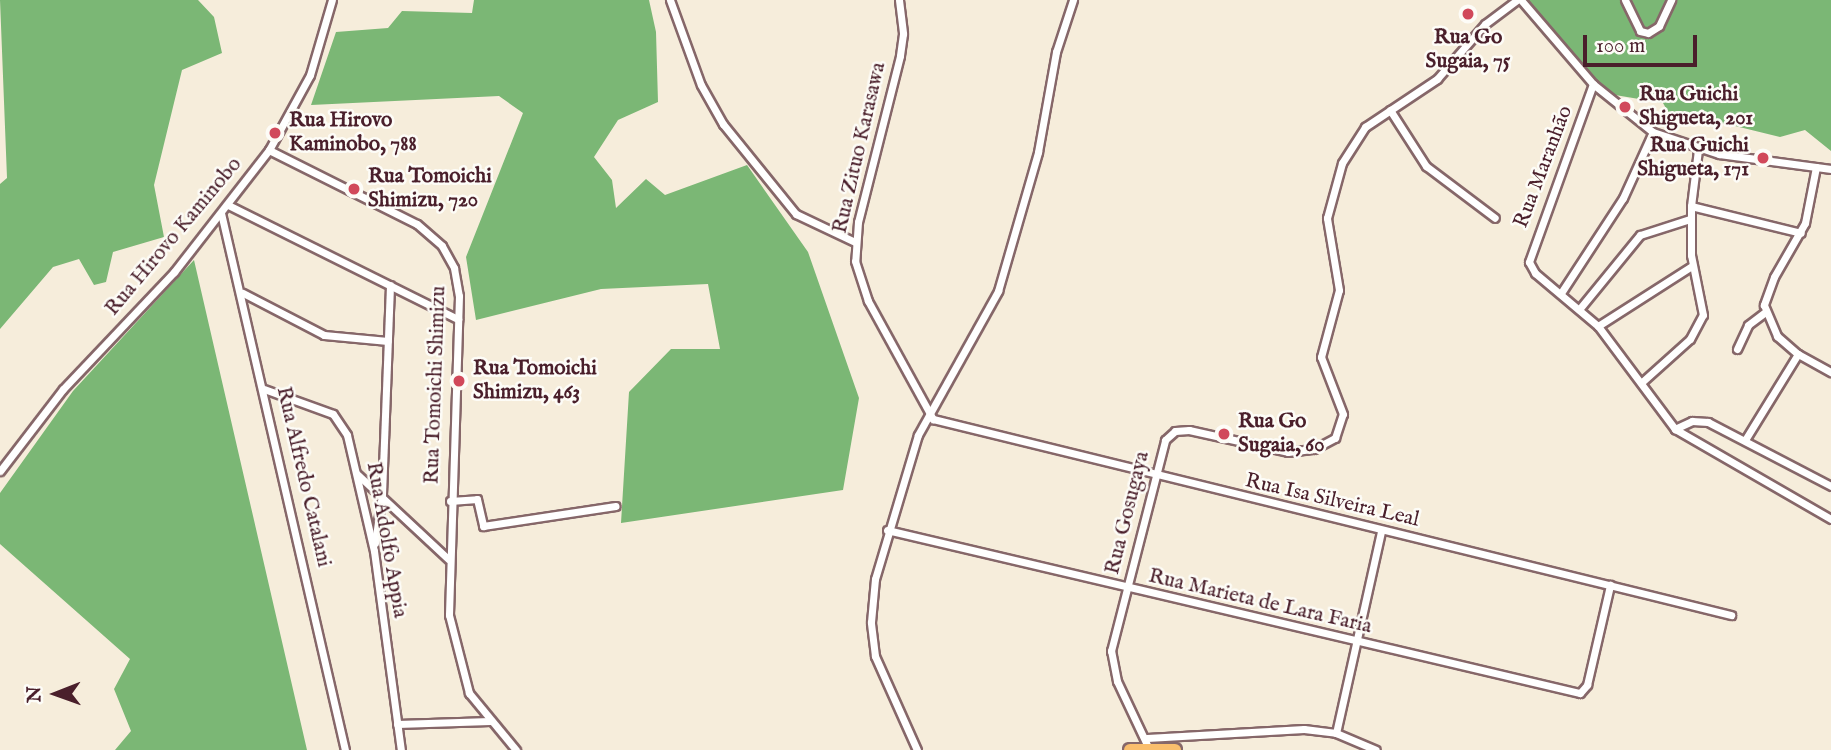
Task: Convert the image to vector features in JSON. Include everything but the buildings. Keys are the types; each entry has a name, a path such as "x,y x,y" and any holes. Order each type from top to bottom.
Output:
{"highway":[{"path":"1130,750 1148,744 1175,750"}],"street":[{"name":"Rua Hirovo Kaminobo","path":"0,471 62,389 174,272 269,150 310,75 332,0"},
{"path":"670,0 701,85 723,124 796,214 855,242"},
{"name":"Rua Zituo Karasawa","path":"898,0 903,34 900,57 855,242 855,261 868,301 917,383 927,414"},
{"path":"917,750 887,688 873,640 875,579 887,530 927,414 973,343 998,291 1038,152 1056,51 1073,0"},
{"path":"1519,0 1593,84 1653,132 1699,150 1831,169"},
{"name":"Rua Gosugaya","path":"1148,744 1112,662 1126,589 1165,440 1181,429 1288,452 1328,443 1340,431 1343,414 1321,357 1339,290 1328,225 1329,203 1353,140 1390,110 1437,79 1485,24 1519,0"},
{"path":"1625,0 1640,31 1648,33 1659,26 1671,0"},
{"name":"Rua Maranhão","path":"1561,293 1535,273 1529,262 1593,84"},
{"path":"1390,110 1426,166 1495,218"},
{"path":"1653,132 1619,205 1561,293 1581,307 1598,326 1675,429 1831,519"},
{"name":"Rua Tomoichi Shimizu","path":"269,150 430,232 454,268 458,319 448,610 460,670 468,693 516,750"},
{"path":"1642,382 1681,349 1702,322 1704,309 1692,266 1690,219 1699,150"},
{"path":"1737,349 1748,326 1765,312 1774,276 1801,233 1816,167"},
{"path":"228,205 458,319"},
{"path":"1691,206 1801,233"},
{"name":"Rua Alfredo Catalani","path":"221,213 243,293 345,750"},
{"path":"1581,307 1640,234 1690,219"},
{"path":"1598,326 1692,266"},
{"path":"374,551 382,494 390,285"},
{"path":"243,293 324,335 388,341"},
{"path":"1765,312 1777,335 1798,354 1831,372"},
{"path":"1745,440 1798,354"},
{"name":"Rua Adolfo Appia","path":"264,389 338,418 357,474 374,551 401,750"},
{"name":"Rua Isa Silveira Leal","path":"927,414 952,426 1155,477 1731,615"},
{"path":"1675,429 1699,419 1831,486"},
{"path":"357,474 382,494 448,559"},
{"path":"450,501 477,499 484,526 617,506"},
{"name":"Rua Marieta de Lara Faria","path":"887,530 1126,589 1585,691 1610,585"},
{"path":"1336,733 1381,531"},
{"path":"397,724 490,721"},
{"path":"1148,744 1284,729 1336,733 1376,750"}],"green space":[{"path":"0,0 198,0 214,17 222,53 182,70 154,185 164,237 113,252 106,282 94,285 79,259 53,267 0,329 0,184 7,178"},
{"path":"474,0 649,0 656,32 658,102 618,120 594,157 612,180 616,208 646,179 665,195 747,165 808,252 859,398 843,490 621,523 629,392 671,349 720,349 708,284 601,289 476,320 466,257 523,113 499,96 311,105 336,32 388,28 402,11 472,13"},
{"path":"1524,0 1831,0 1831,151 1805,130 1780,137 1727,124 1672,119 1663,103 1609,94"},
{"path":"194,260 307,750 115,750 131,731 114,689 130,659 0,544 0,493 73,391"}],"place":[{"name":"Rua Go Sugaia, 75","path":"1468,14"},
{"name":"Rua Guichi Shigueta, 201","path":"1625,107"},
{"name":"Rua Hirovo Kaminobo, 788","path":"275,133"},
{"name":"Rua Guichi Shigueta, 171","path":"1763,158"},
{"name":"Rua Tomoichi Shimizu, 720","path":"354,189"},
{"name":"Rua Tomoichi Shimizu, 463","path":"459,381"},
{"name":"Rua Go Sugaia, 60","path":"1224,434"}]}
